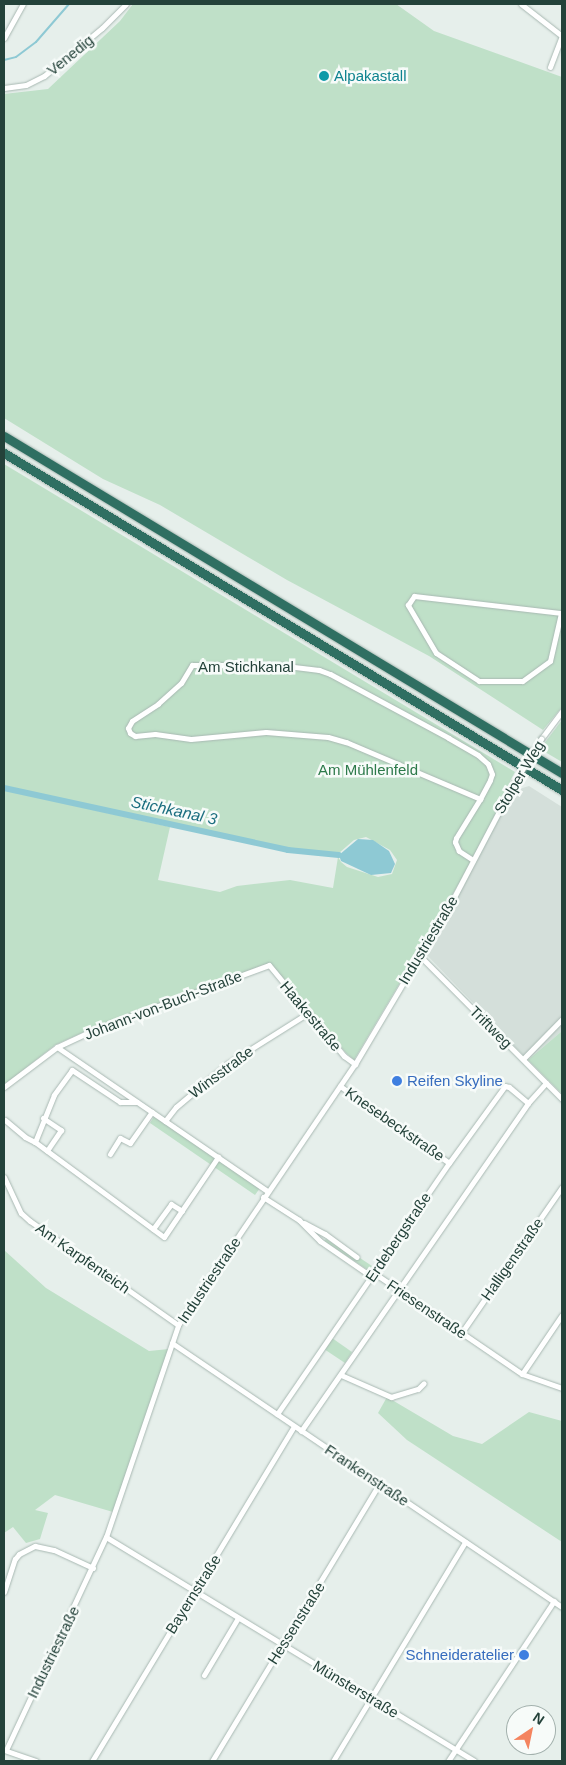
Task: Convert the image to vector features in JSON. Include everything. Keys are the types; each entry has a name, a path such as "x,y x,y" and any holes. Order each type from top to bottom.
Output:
{"highway":[{"path":"4,436 562,773"},
{"path":"4,453 562,790"}],"street":[{"path":"4,38 23,4"},
{"name":"Venedig","path":"4,88 26,85 44,76 90,38 126,4"},
{"path":"521,4 562,36 550,67"},
{"path":"414,596 562,613 550,661 522,681 479,681 436,653 408,605 414,596"},
{"name":"Am Stichkanal","path":"473,860 459,851 455,842 480,799 492,774 483,759 346,680 319,670 281,665 192,665 181,684 158,704 132,721 128,728 130,733 135,736 155,734 191,739 266,732 328,737 346,742 480,799"},
{"name":"Stolper Weg","path":"480,845 514,783 562,711"},
{"name":"Industriestraße","path":"5,1750 93,1568 106,1537 178,1324 355,1064 420,955 480,845"},
{"name":"Triftweg","path":"420,955 562,1099"},
{"name":"Haakestraße","path":"269,965 344,1056 355,1064"},
{"name":"Johann-von-Buch-Straße","path":"57,1047 98,1028 269,965"},
{"name":"Winsstraße","path":"165,1121 176,1107 227,1064 308,1013"},
{"path":"523,1059 562,1019"},
{"path":"4,1087 57,1047 267,1191"},
{"path":"34,1142 54,1095 72,1070 120,1102 137,1102"},
{"name":"Erdebergstraße","path":"301,1431 528,1103 546,1082"},
{"name":"Knesebeckstraße","path":"340,1086 449,1163"},
{"name":"Erdebergstraße","path":"277,1414 449,1163 505,1086 510,1087 528,1103"},
{"path":"110,1154 120,1138 130,1144 152,1112"},
{"path":"43,1118 61,1130 47,1151"},
{"path":"6,1120 25,1137 164,1237 218,1157"},
{"name":"Am Karpfenteich","path":"4,1177 21,1213 30,1221 178,1324"},
{"name":"Halligenstraße","path":"462,1332 562,1187"},
{"name":"Friesenstraße","path":"263,1197 325,1234 356,1256"},
{"path":"154,1229 171,1204 182,1211"},
{"name":"Friesenstraße","path":"299,1220 320,1241 365,1272 374,1273 399,1289 522,1374 562,1388"},
{"path":"522,1374 562,1315"},
{"name":"Frankenstraße","path":"172,1343 562,1607"},
{"path":"341,1375 391,1397 418,1389 424,1383"},
{"name":"Bayernstraße","path":"92,1761 294,1426"},
{"name":"Hessenstraße","path":"212,1761 284,1645 379,1484"},
{"name":"Münsterstraße","path":"106,1537 474,1761"},
{"path":"333,1761 465,1542"},
{"path":"4,1592 15,1559 19,1554 35,1546 54,1550 93,1568"},
{"path":"448,1761 457,1751 516,1656 554,1601"},
{"path":"204,1675 238,1618"},
{"path":"5,1750 36,1761"}],"shaded area":[{"path":"529,786 562,807 562,1031 528,1060 425,953 504,806 516,790"}],"green space":[{"path":"133,4 396,4 434,31 562,77 562,707 543,730 429,656 287,580 160,505 103,479 4,418 4,94 48,89 120,21"},
{"name":"Am Mühlenfeld","path":"4,464 515,772 510,781 512,783 461,880 354,1060 281,976 266,964 97,1026 55,1045 4,1085 4,790 170,827 158,880 220,892 237,886 290,880 333,888 338,857 347,867 378,877 392,874 397,860 390,850 366,837 354,840 339,853 290,848 4,786"},
{"path":"562,720 562,762 540,749"},
{"path":"562,1031 562,1094 528,1060"},
{"path":"155,1115 260,1188 255,1195 150,1123"},
{"path":"326,1239 372,1266 368,1270 324,1241"},
{"path":"4,1250 46,1288 149,1351 169,1349 113,1512 55,1495 35,1510 48,1513 40,1539 26,1543 13,1527 4,1533"},
{"path":"332,1338 352,1352 345,1363 324,1349"},
{"path":"387,1397 453,1436 482,1444 529,1412 562,1421 562,1542 407,1440 378,1413"}],"water":[{"path":"358,839 373,840 389,851 395,864 391,873 371,875 341,861 339,855"}],"waterway":[{"path":"4,60 16,57 36,42 69,4"},
{"name":"Stichkanal 3","path":"4,788 288,850 339,855"}],"place":[{"name":"Alpakastall","path":"324,76"},
{"name":"Reifen Skyline","path":"397,1081"},
{"name":"Schneideratelier","path":"524,1655"}]}
